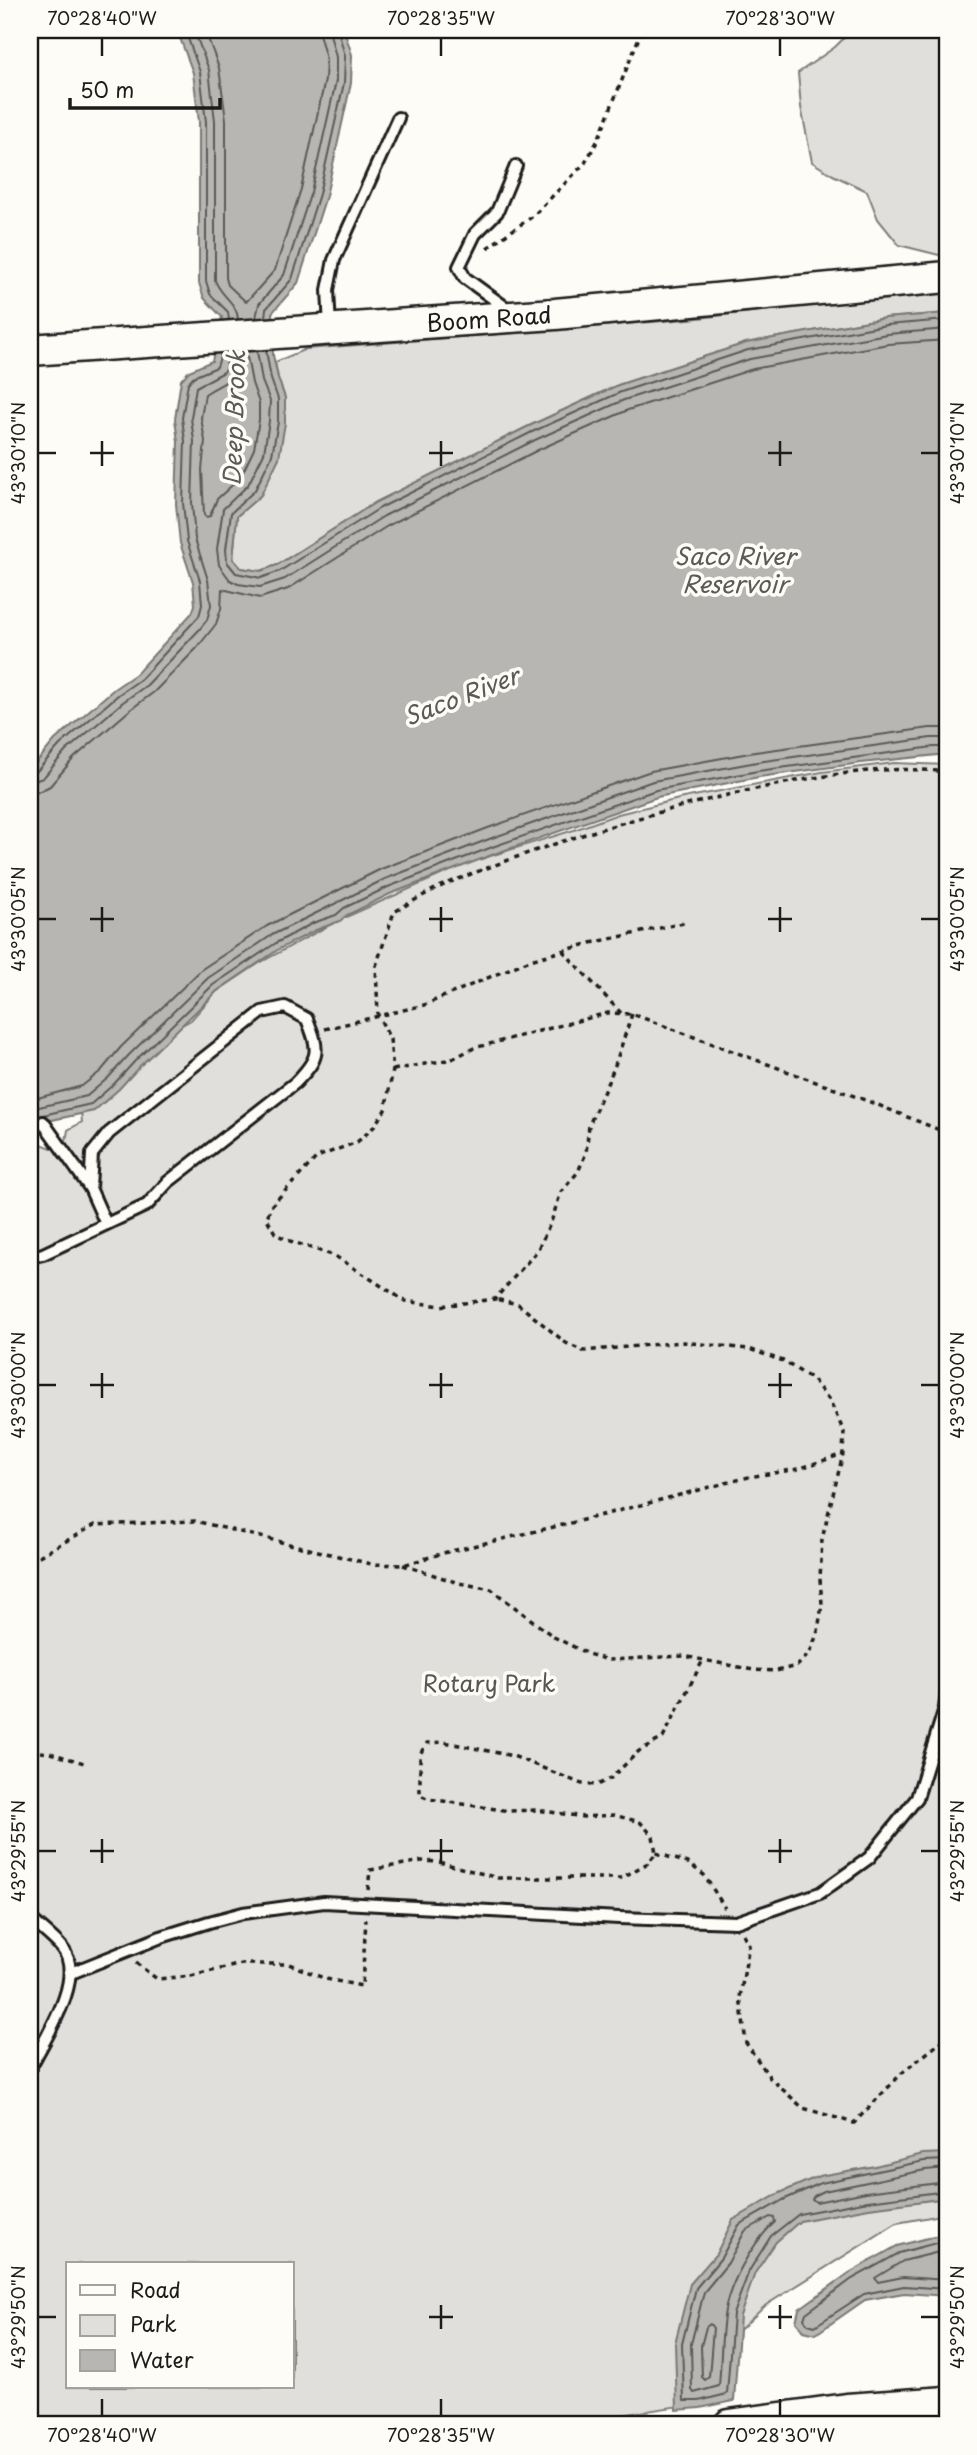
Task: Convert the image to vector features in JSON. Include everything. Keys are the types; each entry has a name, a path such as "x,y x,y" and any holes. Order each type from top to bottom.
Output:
{"street":[{"name":"Boom Road","path":"30,350 516,317 947,277"},
{"path":"729,2425 847,2409 947,2402"}],"lane":[{"path":"324,330 334,260 398,118"},
{"path":"516,166 497,212 475,234 459,267 465,278 516,317"},
{"path":"30,1257 43,1254 147,1205 168,1182 295,1083 312,1066 317,1045 307,1019 285,1007 262,1012 109,1133 92,1154 90,1188"},
{"path":"43,1122 90,1188 106,1224"},
{"path":"71,1973 161,1937 243,1913 324,1902 736,1922 820,1893 869,1858 917,1798 946,1708 947,1695"},
{"path":"30,1918 64,1950 71,1973 66,1994 30,2068"}],"path":[{"path":"459,267 533,216 585,163 642,30"},
{"path":"30,1561 95,1525 195,1521 371,1564 403,1565 459,1583 491,1589 554,1637 607,1660 684,1656 753,1670 776,1671 797,1666 810,1653 818,1630 822,1604 822,1539 843,1454 844,1432 830,1401 812,1379 783,1362 749,1349 684,1342 583,1351 566,1343 518,1304 495,1299 442,1306 405,1301 335,1256 287,1240 275,1233 267,1219 270,1207 317,1157 357,1142 372,1129 385,1110 393,1070 390,1039 378,1015 376,966 394,912 449,883 605,827 691,803 784,783 881,769 915,768 947,772"},
{"path":"313,1033 424,1004 530,960 688,922"},
{"path":"563,951 621,1013"},
{"path":"393,1070 452,1059 474,1048 608,1013 632,1014 947,1133"},
{"path":"495,1299 537,1251 561,1192 578,1172 586,1153 589,1125 614,1068 632,1014"},
{"path":"403,1565 749,1477 798,1469 843,1454"},
{"path":"126,1951 140,1968 158,1979 191,1976 242,1964 289,1964 327,1979 362,1986 370,1870 422,1861 439,1862 498,1878 621,1878 648,1863 656,1853 653,1836 640,1822 614,1815 583,1817 537,1810 510,1811 429,1799 420,1795 420,1754 427,1743 444,1742 513,1756 582,1784 597,1784 611,1778 639,1751 663,1738 702,1660"},
{"path":"30,1751 50,1753 85,1763"},
{"path":"656,1853 688,1863 704,1875 736,1922 749,1945 740,1997 747,2043 770,2078 803,2108 854,2123 902,2073 947,2037"}],"green space":[{"path":"852,30 947,30 947,257 899,245 878,219 867,191 812,162 801,107 798,73 835,47"},
{"path":"947,290 947,313 885,318 746,343 618,385 376,502 277,565 261,571 241,568 233,559 237,516 261,495 285,423 285,398 275,362 306,349 689,319"},
{"name":"Rotary Park","path":"894,763 947,765 947,2214 897,2223 766,2305 704,2364 700,2403 555,2425 30,2425 30,1142 31,1140 54,1149 66,1141 68,1130 82,1122 81,1113 137,1050 191,1020 216,992 261,962 337,921 468,863 618,814 683,798 822,772"}],"water":[{"name":"Saco River Reservoir","path":"177,30 344,30 352,55 351,83 326,196 298,283 272,313 273,355 285,398 285,423 279,458 261,495 237,516 233,559 241,568 261,571 277,565 376,502 618,385 746,343 885,318 947,313 947,754 759,777 657,797 390,894 279,949 217,991 94,1111 43,1122 30,1131 30,770 55,740 114,689 136,674 192,613 195,605 193,582 180,543 176,504 178,442 175,419 181,380 189,371 212,361 222,317 204,298 199,283 199,122 193,73"},
{"path":"947,2153 947,2198 869,2208 800,2221 776,2242 755,2273 740,2316 734,2401 677,2410 675,2343 690,2284 716,2254 733,2220 780,2193 819,2176 923,2154"},
{"path":"947,2233 947,2296 904,2293 865,2300 816,2334 804,2331 796,2322 799,2309 849,2273 897,2246"}],"water label":[{"name":"Deep Brook","path":"233,418"},
{"name":"Saco River","path":"461,695"}]}
